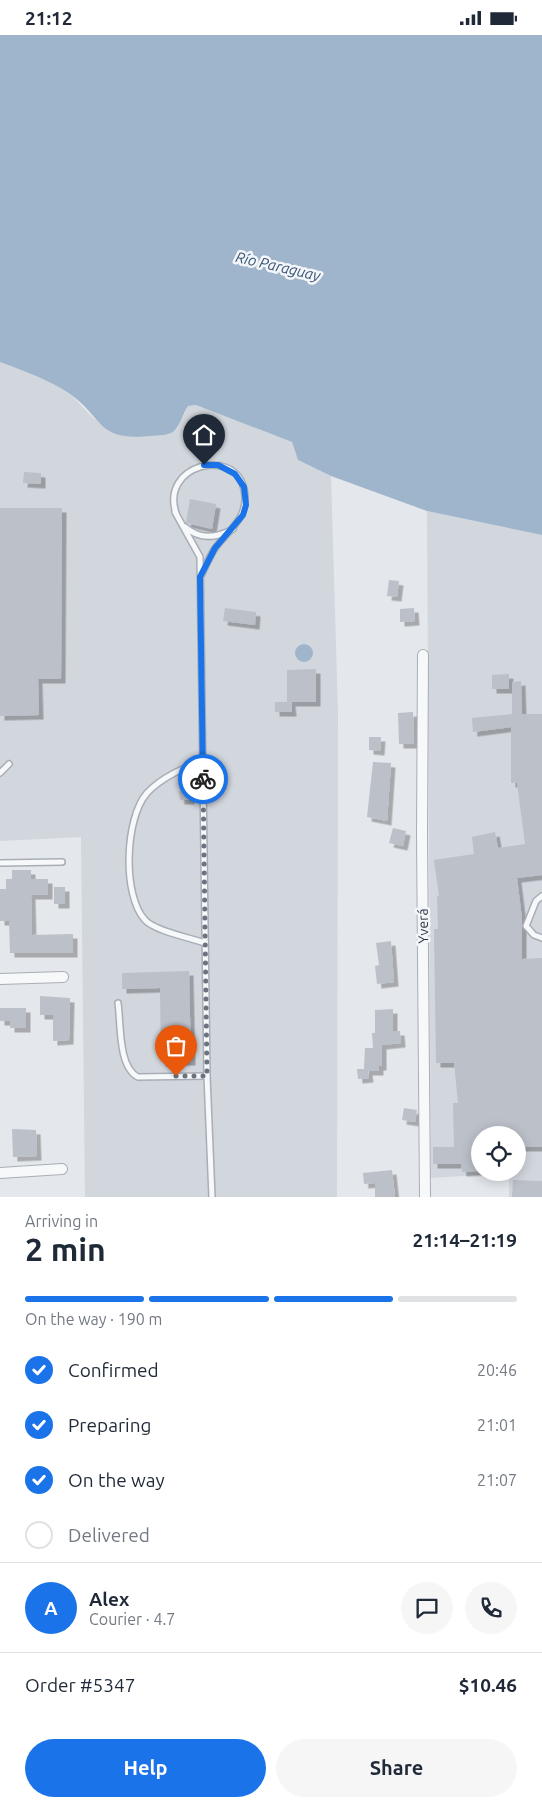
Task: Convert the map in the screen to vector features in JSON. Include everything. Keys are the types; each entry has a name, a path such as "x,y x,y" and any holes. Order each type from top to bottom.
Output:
{"street":[{"name":"Yverá","path":"423,655 422,845 425,1197"},
{"path":"0,979 63,977"},
{"path":"0,1173 62,1169"}],"lane":[{"path":"200,577 215,548 233,529 243,515 246,505 244,487 235,474 218,465 204,465 186,473 176,488 174,502 175,512 200,557 200,577 207,1076 212,1197"},
{"path":"175,512 185,527 203,536 220,535 233,529"},
{"path":"203,761 174,772 146,795 135,821 128,876 137,905 145,921 157,927 205,943"},
{"path":"0,773 9,764"},
{"path":"0,863 62,862"},
{"path":"542,896 536,901 526,925 534,935 542,938"},
{"path":"118,1003 125,1064 130,1073 138,1077 207,1076"}],"shaded area":[{"path":"0,362 46,379 71,395 94,419 177,429 188,406 196,405 292,442 298,460 331,476 338,714 337,1197 85,1197 81,837 0,841"},
{"path":"427,511 542,535 542,1197 509,1197 509,1181 526,1181 526,1126 471,1126 471,1175 431,1178"}],"water":[{"name":"Río Paraguay","path":"0,35 542,35 542,535 427,511 331,476 298,460 292,442 196,405 188,406 173,432 132,437 120,435 103,426 81,403 62,389 36,376 0,362"},
{"path":"300,644 308,644 313,649 311,660 300,662 295,657 295,649"}],"building":[{"path":"24,472 41,473 41,484 23,483"},
{"path":"190,499 216,504 212,529 186,523"},
{"path":"0,508 62,508 61,679 38,679 39,715 0,716"},
{"path":"389,580 399,581 397,597 387,596"},
{"path":"225,608 256,612 255,625 223,621"},
{"path":"414,608 415,621 400,622 400,609"},
{"path":"316,669 316,702 291,702 292,712 275,712 275,702 287,702 287,670"},
{"path":"509,674 509,689 492,689 492,675"},
{"path":"521,681 522,714 542,714 542,875 517,878 522,919 522,959 542,958 542,1147 526,1147 526,1126 471,1126 471,1172 462,1172 461,1164 433,1164 433,1147 454,1147 453,1103 458,1103 454,1063 436,1063 434,929 438,929 437,896 439,896 434,860 474,854 472,837 495,832 498,848 525,844 517,783 511,783 511,727 473,732 472,718 512,714 512,682"},
{"path":"413,712 414,744 399,744 398,713"},
{"path":"369,737 381,737 380,751 369,750"},
{"path":"373,762 391,763 387,821 367,817"},
{"path":"190,790 190,800 180,800 179,791"},
{"path":"393,828 406,831 403,846 389,843"},
{"path":"12,870 31,870 31,879 48,879 48,895 31,895 32,935 73,934 73,953 10,953 9,921 0,921 0,889 6,889 6,879 12,879"},
{"path":"54,887 65,887 65,904 54,904"},
{"path":"391,941 394,982 377,984 375,966 379,965 376,943"},
{"path":"189,971 191,1061 161,1062 160,988 122,989 122,973"},
{"path":"40,996 70,998 69,1040 53,1041 53,1015 40,1015"},
{"path":"0,1008 26,1008 26,1028 10,1028 10,1021 0,1021"},
{"path":"393,1009 393,1031 400,1031 401,1043 382,1045 382,1066 379,1066 379,1071 368,1071 369,1078 358,1079 357,1069 364,1069 365,1048 373,1048 372,1033 375,1033 375,1010"},
{"path":"404,1108 417,1110 415,1122 402,1120"},
{"path":"12,1129 36,1130 37,1156 13,1157"},
{"path":"392,1170 395,1197 375,1197 375,1183 364,1184 363,1173"},
{"path":"513,1181 542,1181 542,1197 512,1197"}],"way so far":[{"path":"176,1076 207,1076 203,779"}],"route":[{"path":"203,779 200,577 215,548 233,529 243,515 246,505 244,487 235,474 218,465 204,465"}]}
